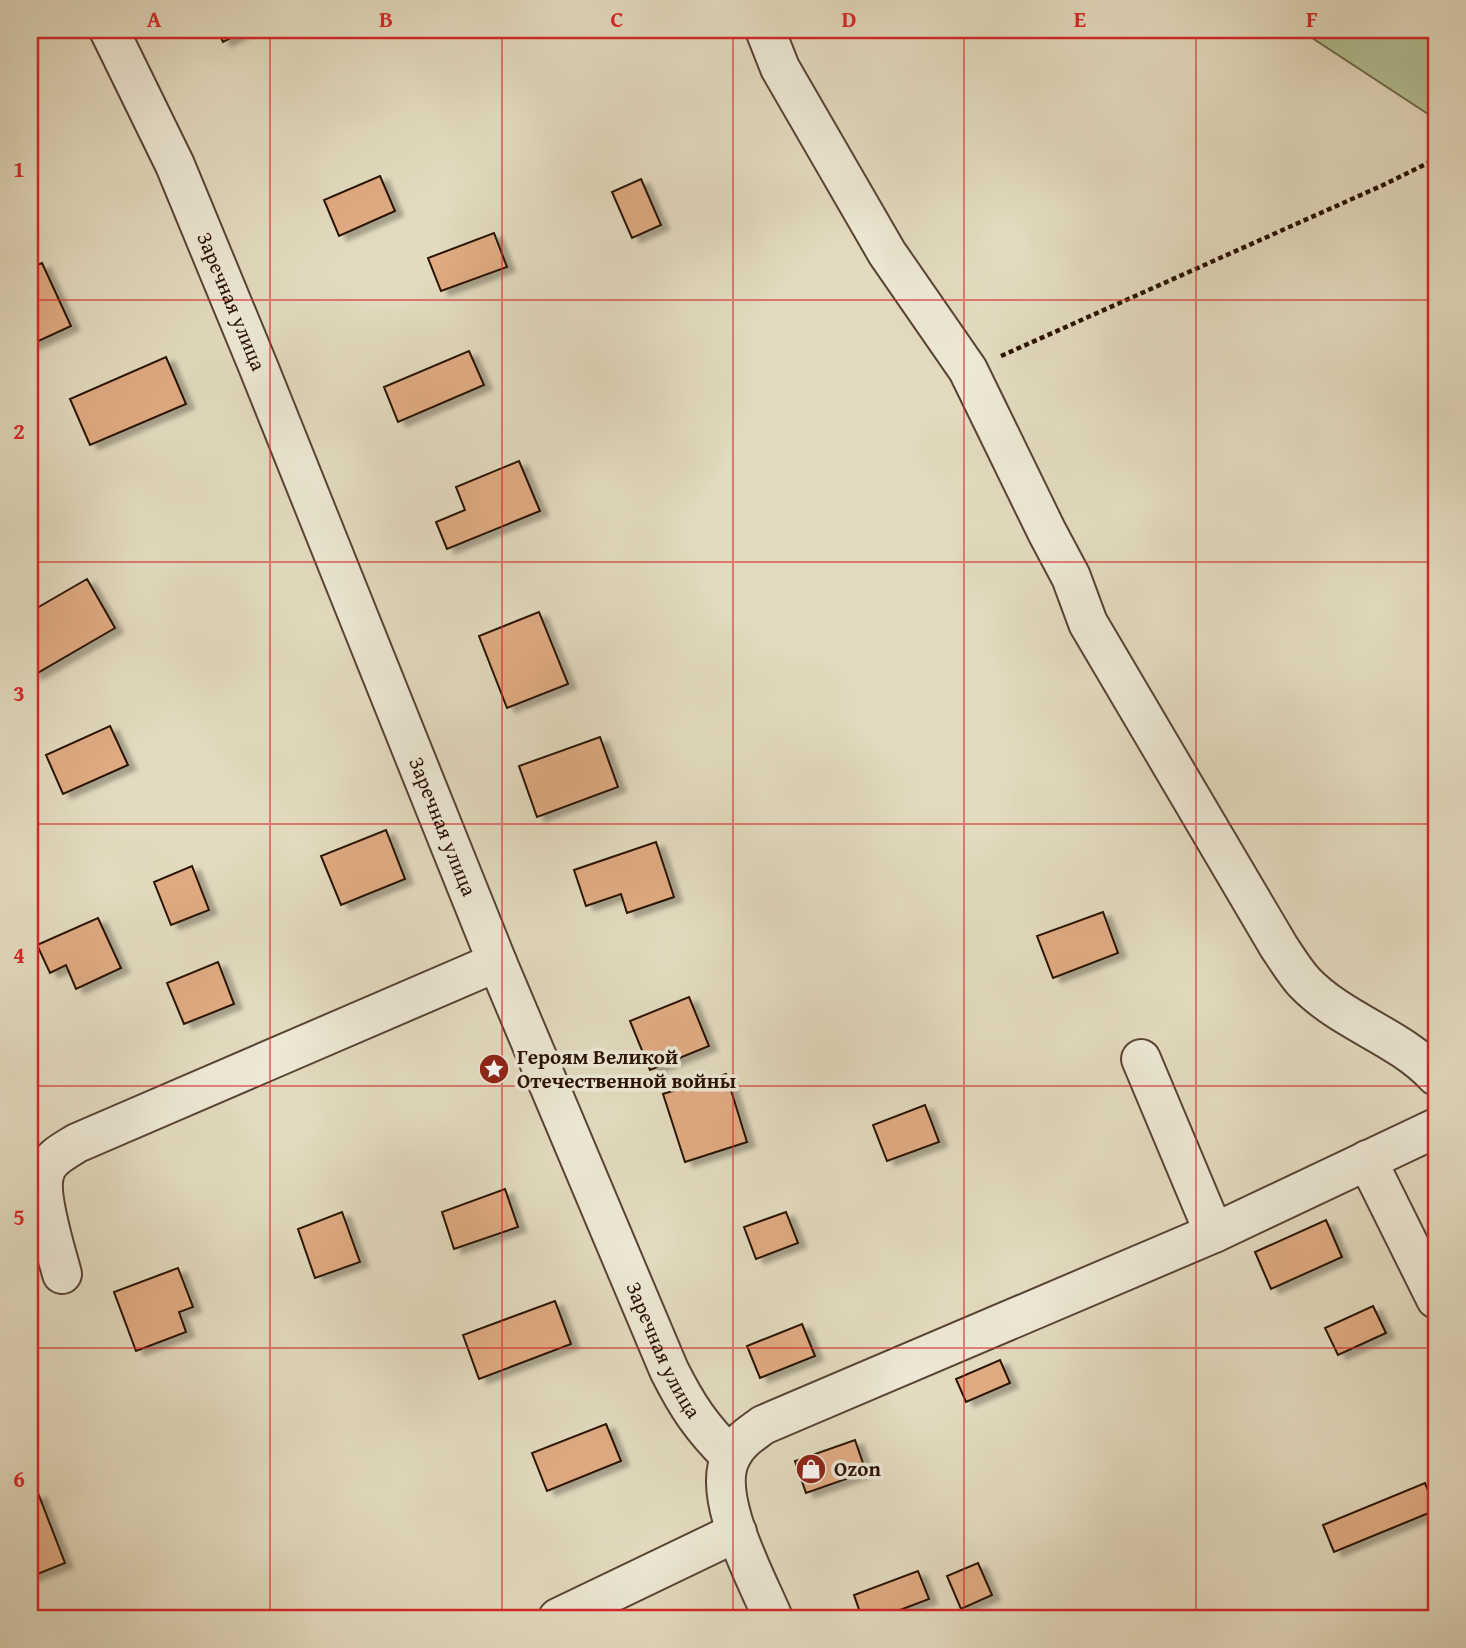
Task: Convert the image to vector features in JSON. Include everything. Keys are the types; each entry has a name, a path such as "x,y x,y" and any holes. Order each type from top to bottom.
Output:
{"street":[{"name":"Заречная улица","path":"108,30 180,177 497,962 669,1370 689,1409 707,1433 730,1456"},
{"path":"765,30 780,68 887,253 968,370 1046,532 1071,577 1088,623 1279,947 1304,982 1335,1007 1410,1051 1436,1076"},
{"path":"62,1274 43,1198 44,1172 55,1157 77,1143 497,962"},
{"path":"1142,1059 1214,1233"},
{"path":"773,1618 737,1531 726,1495 725,1474 730,1456 742,1440 763,1425 1214,1233 1436,1128"},
{"path":"1367,1160 1436,1299"},
{"path":"558,1618 737,1531"}],"path":[{"path":"968,370 1381,187 1436,159"}],"green space":[{"path":"1300,30 1436,30 1436,113 1428,114"}],"building":[{"path":"217,30 246,30 223,42"},
{"path":"380,176 395,211 339,236 324,200"},
{"path":"641,179 661,225 632,238 612,192"},
{"path":"494,233 507,267 441,291 428,258"},
{"path":"42,263 71,326 30,345 30,268"},
{"path":"469,351 484,385 398,422 384,387"},
{"path":"166,357 186,404 90,445 70,399"},
{"path":"519,461 540,511 447,549 436,522 465,510 456,487"},
{"path":"87,579 115,628 34,675 30,667 30,612"},
{"path":"539,612 568,684 507,708 479,636"},
{"path":"110,726 128,765 63,794 46,755"},
{"path":"600,737 618,787 537,817 519,766"},
{"path":"386,830 405,879 341,905 321,856"},
{"path":"656,842 674,897 627,913 621,894 586,906 574,870"},
{"path":"192,866 209,910 171,925 154,882"},
{"path":"1103,912 1118,953 1053,978 1037,936"},
{"path":"98,918 121,968 76,989 66,965 50,973 37,945"},
{"path":"218,962 234,1004 184,1024 167,983"},
{"path":"689,997 709,1046 650,1070 630,1021"},
{"path":"726,1074 747,1142 685,1162 663,1094"},
{"path":"925,1105 939,1142 887,1161 873,1125"},
{"path":"505,1189 518,1227 454,1249 442,1212"},
{"path":"342,1212 360,1262 315,1278 298,1229"},
{"path":"786,1212 798,1243 756,1259 744,1227"},
{"path":"1326,1220 1342,1257 1271,1289 1255,1252"},
{"path":"178,1268 193,1307 179,1312 186,1332 136,1351 114,1292"},
{"path":"555,1301 571,1344 479,1379 463,1335"},
{"path":"1373,1306 1386,1333 1338,1355 1325,1328"},
{"path":"802,1324 815,1356 760,1378 747,1346"},
{"path":"1000,1360 1010,1383 966,1402 956,1379"},
{"path":"606,1424 621,1461 547,1491 532,1453"},
{"path":"855,1440 866,1472 806,1493 795,1461"},
{"path":"1425,1483 1436,1510 1334,1552 1323,1525"},
{"path":"38,1493 65,1563 30,1577 30,1496"},
{"path":"978,1563 992,1595 961,1609 947,1576"},
{"path":"918,1571 929,1599 879,1618 862,1618 854,1595"}],"place":[{"name":"Героям Великой Отечественной войны","path":"494,1069"},
{"name":"Ozon","path":"811,1469"}]}
